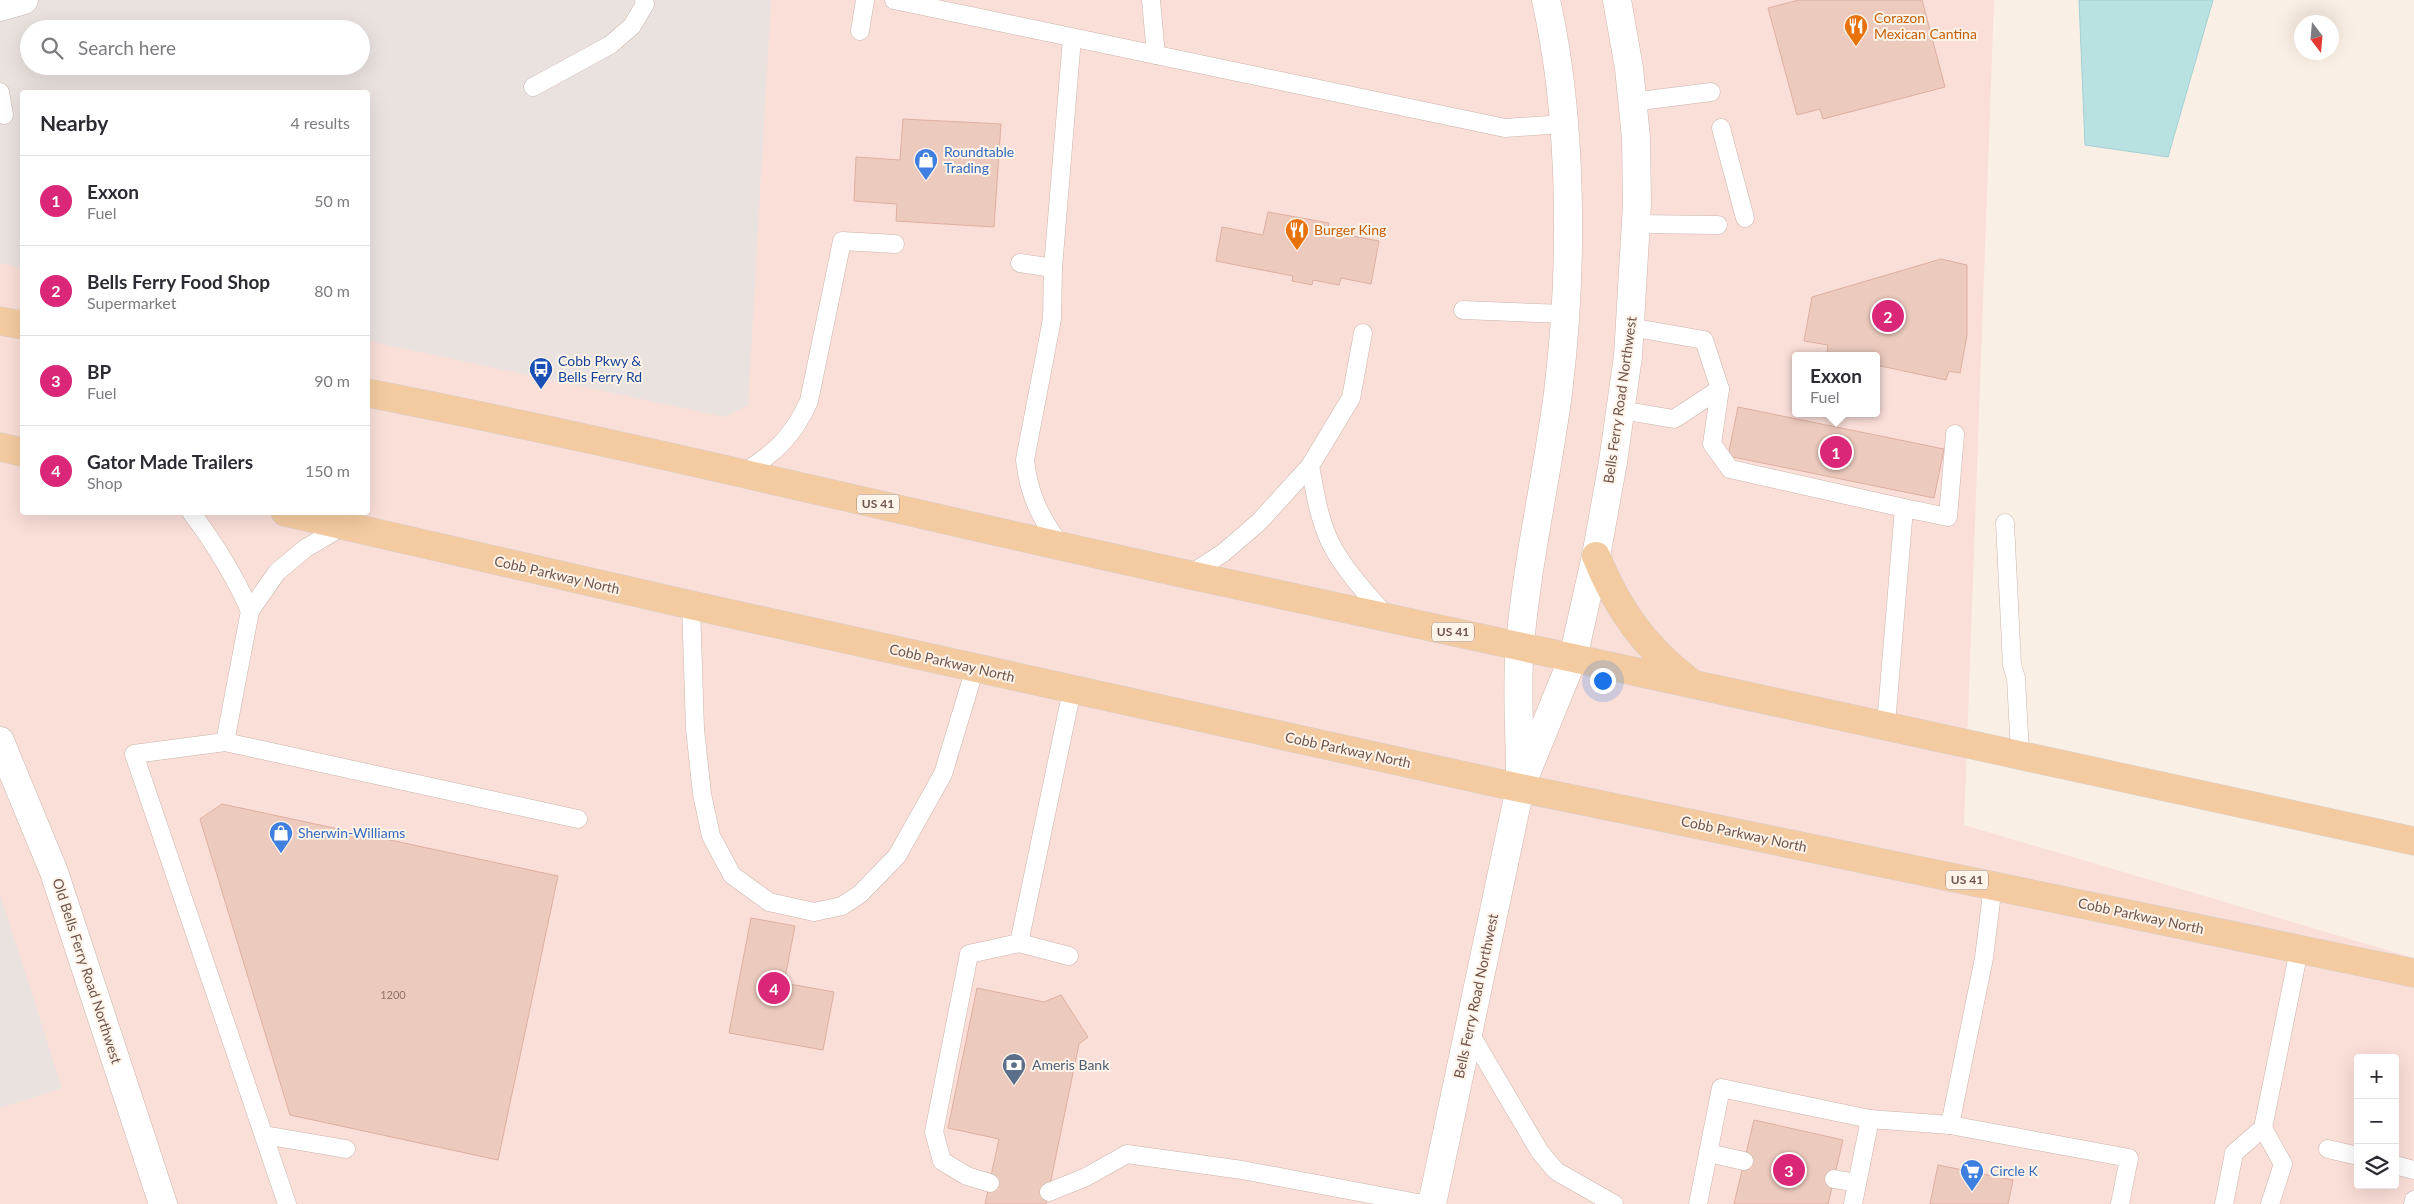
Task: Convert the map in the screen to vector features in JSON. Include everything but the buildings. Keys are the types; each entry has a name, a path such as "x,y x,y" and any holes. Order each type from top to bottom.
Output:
{"main road":[{"path":"0,7 24,0"},
{"name":"Bells Ferry Road Northwest","path":"1520,788 1520,646 1558,393 1564,314 1567,186 1564,124 1558,68 1546,0"},
{"name":"Bells Ferry Road Northwest","path":"1432,1204 1520,788 1573,658 1596,556 1621,410 1630,327 1636,224 1636,138 1617,0"},
{"path":"0,321 20,325"},
{"name":"US 41","path":"370,393 487,417 1189,575 2414,841"},
{"path":"0,447 20,452"},
{"name":"Cobb Parkway North","path":"297,515 690,605 1520,788 2414,973"},
{"path":"1596,556 1605,579 1626,618 1658,656 1692,684"},
{"name":"Old Bells Ferry Road Northwest","path":"0,742 54,872 163,1204"}],"lane":[{"path":"533,87 610,45 632,26 646,4 644,0"},
{"path":"860,31 865,0"},
{"path":"894,0 1505,128 1564,124"},
{"path":"1151,0 1156,55"},
{"path":"1060,545 1036,504 1027,483 1025,460 1052,319 1053,268 1072,38"},
{"path":"0,92 4,115"},
{"path":"1632,102 1711,92"},
{"path":"1721,128 1745,218"},
{"path":"1636,224 1718,225"},
{"path":"740,474 764,460 783,443 799,424 806,408 820,350 842,241 895,244"},
{"path":"1020,262 1053,268"},
{"path":"1463,310 1564,314"},
{"path":"1630,327 1704,340 1720,389 1712,444 1730,470 1948,517 1955,434"},
{"path":"1189,575 1223,553 1259,522 1310,466 1351,398 1363,333"},
{"path":"1621,410 1674,419 1720,389"},
{"path":"1310,466 1319,509 1331,543 1351,575 1387,617"},
{"path":"1886,725 1904,508"},
{"path":"193,515 219,549 236,578 250,611"},
{"path":"2006,523 2012,665 2016,678 2020,754"},
{"path":"225,742 250,611 277,572 306,548 343,526"},
{"path":"690,605 695,729 702,794 711,836 732,875 769,902 814,912 842,906 860,894 897,856 943,774 975,668"},
{"path":"1019,943 1072,690"},
{"path":"287,1204 134,754 225,742 578,819"},
{"path":"1950,1125 1984,958 1992,885"},
{"path":"990,1183 967,1176 942,1162 934,1132 970,954 1019,943 1069,956"},
{"path":"2224,1204 2234,1153 2263,1128 2298,950"},
{"path":"1468,1030 1545,1158 1556,1171 1614,1204"},
{"path":"1698,1204 1721,1088 1870,1119 1950,1125 2129,1158 2120,1204"},
{"path":"1853,1204 1870,1119"},
{"path":"2263,1128 2283,1164 2270,1204"},
{"path":"264,1136 346,1150"},
{"path":"2328,1149 2354,1155"},
{"path":"1708,1153 1744,1161"},
{"path":"1049,1192 1086,1177 1127,1154 1242,1170 1423,1204"},
{"path":"2399,1167 2414,1170"},
{"path":"1834,1179 1857,1184"},
{"path":"2413,1204 2414,1200"}],"shaded area":[{"path":"0,0 1994,0 1964,825 2414,958 2414,1204 0,1204"},
{"path":"0,0 771,0 748,405 725,417 370,341 370,90 20,90 20,268 0,263"},
{"path":"0,894 62,1088 0,1108"}],"water":[{"path":"2079,0 2213,0 2168,157 2085,145"}],"place":[{"name":"Corazon Mexican Cantina","path":"1856,47"},
{"name":"Roundtable Trading","path":"926,181"},
{"name":"Burger King","path":"1297,251"},
{"name":"Bells Ferry Food Shop","path":"1888,316"},
{"name":"Cobb Pkwy & Bells Ferry Rd","path":"541,390"},
{"name":"Exxon","path":"1836,452"},
{"name":"Sherwin-Williams","path":"281,854"},
{"name":"Gator Made Trailers","path":"774,988"},
{"name":"Ameris Bank","path":"1014,1086"},
{"name":"BP","path":"1789,1170"},
{"name":"Circle K","path":"1972,1192"}]}
